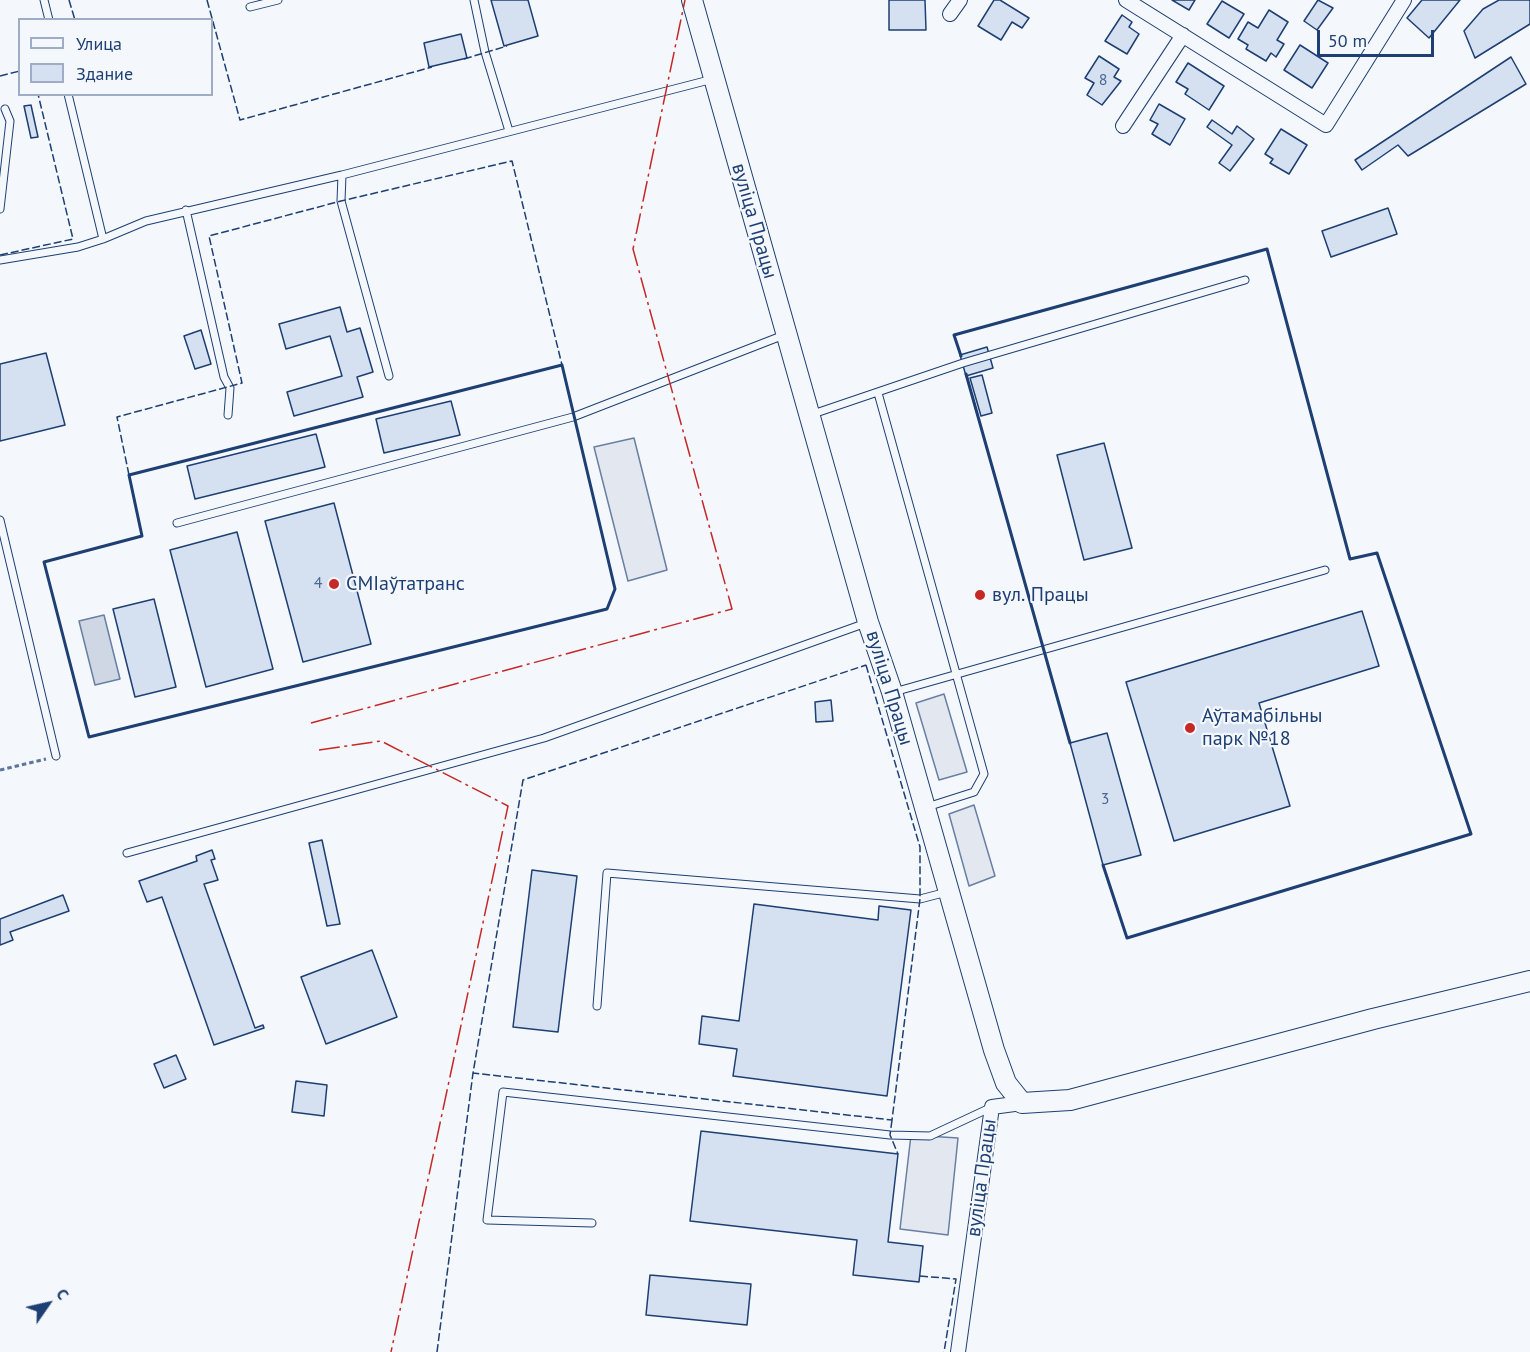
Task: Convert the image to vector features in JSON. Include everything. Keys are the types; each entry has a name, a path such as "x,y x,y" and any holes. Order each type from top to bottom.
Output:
{"street":[{"name":"вуліца Працы","path":"692,0 868,622 892,692 946,892 994,1050 1006,1083 1022,1103"},
{"path":"951,15 960,0"},
{"path":"1126,0 1326,125 1404,0"},
{"path":"1123,126 1183,35"},
{"path":"1022,1103 1070,1100 1373,1019 1530,981"},
{"name":"вуліца Працы","path":"958,1352 992,1107 1022,1103"}],"lane":[{"path":"44,0 48,18"},
{"path":"250,7 278,0"},
{"path":"474,0 485,52 510,132"},
{"path":"0,260 78,247 146,221 186,210 342,175 713,79"},
{"path":"68,96 103,238"},
{"path":"0,209 10,121 4,109"},
{"path":"342,175 341,201 389,376"},
{"path":"186,210 224,377 230,388 228,415"},
{"path":"810,415 963,363 1245,280"},
{"path":"177,523 573,417 787,334"},
{"path":"878,393 984,774 974,792 924,807"},
{"path":"0,520 56,756"},
{"path":"892,692 1324,570"},
{"path":"127,854 544,738 868,622"},
{"path":"597,1006 607,873 920,899 946,892"},
{"path":"592,1223 487,1220 503,1092 890,1135 930,1136 992,1107"}],"path":[{"path":"0,770 56,756"}],"shaded area":[{"path":"634,438 667,570 628,581 594,447"},
{"path":"104,615 120,679 95,685 79,621"},
{"path":"944,694 967,772 939,780 916,703"},
{"path":"974,805 995,876 969,886 949,814"},
{"path":"911,1135 958,1138 948,1235 900,1229"}],"building":[{"path":"491,0 528,0 538,36 504,46"},
{"path":"889,0 925,0 926,30 889,30"},
{"path":"994,0 1000,0 1029,18 1022,28 1012,22 1001,40 978,26"},
{"path":"1172,0 1195,0 1189,10"},
{"path":"1318,0 1333,8 1317,30 1304,21"},
{"path":"1422,0 1460,0 1429,38 1407,18"},
{"path":"1499,0 1530,0 1530,24 1475,58 1464,31 1483,9"},
{"path":"1222,1 1244,14 1229,38 1207,24"},
{"path":"1269,10 1288,22 1277,40 1284,44 1276,57 1271,53 1266,61 1246,49 1248,45 1238,39 1248,22 1258,28"},
{"path":"1122,15 1132,22 1129,27 1139,34 1127,54 1105,41"},
{"path":"461,34 467,58 429,67 424,43"},
{"path":"1300,45 1328,63 1312,88 1284,70"},
{"path":"1099,56 1119,69 1114,77 1121,81 1102,105 1087,95 1094,83 1085,78"},
{"path":"1511,57 1526,84 1408,156 1398,145 1362,170 1355,160"},
{"path":"1188,63 1224,86 1209,110 1185,94 1188,89 1176,82"},
{"path":"1159,104 1185,119 1170,145 1152,134 1158,124 1150,120"},
{"path":"31,105 38,137 31,138 24,106"},
{"path":"1212,120 1232,134 1237,126 1254,139 1230,171 1219,163 1232,145 1207,127"},
{"path":"1281,129 1307,145 1289,174 1270,163 1273,159 1265,154"},
{"path":"1388,208 1397,234 1331,257 1322,231"},
{"path":"340,307 347,332 360,328 373,372 357,377 363,397 294,416 287,392 342,376 330,336 286,349 279,324"},
{"path":"201,330 211,364 195,369 184,336"},
{"path":"987,347 993,368 966,376 960,355"},
{"path":"46,353 65,425 0,441 0,364"},
{"path":"982,375 992,413 981,416 970,378"},
{"path":"451,401 460,435 384,453 376,419"},
{"path":"316,434 325,467 195,499 187,466"},
{"path":"1104,443 1132,548 1084,560 1057,455"},
{"path":"334,503 371,644 303,662 265,521"},
{"path":"237,532 273,669 206,687 170,550"},
{"path":"154,599 176,687 135,697 113,609"},
{"path":"1362,611 1379,666 1259,703 1290,806 1174,841 1126,682"},
{"path":"831,700 833,721 816,722 815,702"},
{"path":"1107,733 1141,855 1103,865 1070,743"},
{"path":"322,840 340,924 327,926 309,843"},
{"path":"212,850 215,859 211,860 218,880 204,884 255,1028 263,1025 264,1028 214,1045 162,897 147,902 139,881 197,861 196,856"},
{"path":"532,870 577,876 558,1032 513,1027"},
{"path":"63,895 69,911 10,932 13,940 0,945 0,919"},
{"path":"754,904 878,920 879,906 911,910 887,1096 733,1076 737,1049 699,1044 702,1016 739,1021"},
{"path":"372,950 397,1017 326,1044 301,977"},
{"path":"176,1055 186,1079 164,1088 154,1064"},
{"path":"296,1081 327,1085 324,1116 292,1112"},
{"path":"701,1131 898,1154 888,1242 923,1246 919,1282 853,1275 857,1240 690,1221"},
{"path":"650,1275 751,1284 747,1325 646,1315"}],"fence":[{"path":"69,0 74,18"},
{"path":"207,0 212,18"},
{"path":"213,22 240,120 432,67"},
{"path":"464,59 507,46"},
{"path":"0,76 18,72"},
{"path":"0,255 73,239 38,96"},
{"path":"129,475 117,417 242,383 209,236 341,201 512,161 562,365"},
{"path":"866,665 920,847 920,899 892,1120 473,1073 523,780 866,665"},
{"path":"437,1352 473,1073"},
{"path":"892,1120 890,1135 898,1154"},
{"path":"920,1276 956,1279 944,1352"}],"wall":[{"path":"961,356 954,335 1267,249 1350,559 1377,553 1471,834 1127,938 1103,865"},
{"path":"562,365 615,589 607,609 89,737 44,562 142,536 129,475 562,365"},
{"path":"966,374 1070,743"}],"power":[{"path":"311,723 732,609 633,249 685,0"},
{"path":"319,750 381,741 508,806 391,1352"}],"place":[{"name":"СМІаўтатранс","path":"334,584"},
{"name":"вул. Працы","path":"980,595"},
{"name":"Аўтамабільны парк №18","path":"1190,728"}]}
